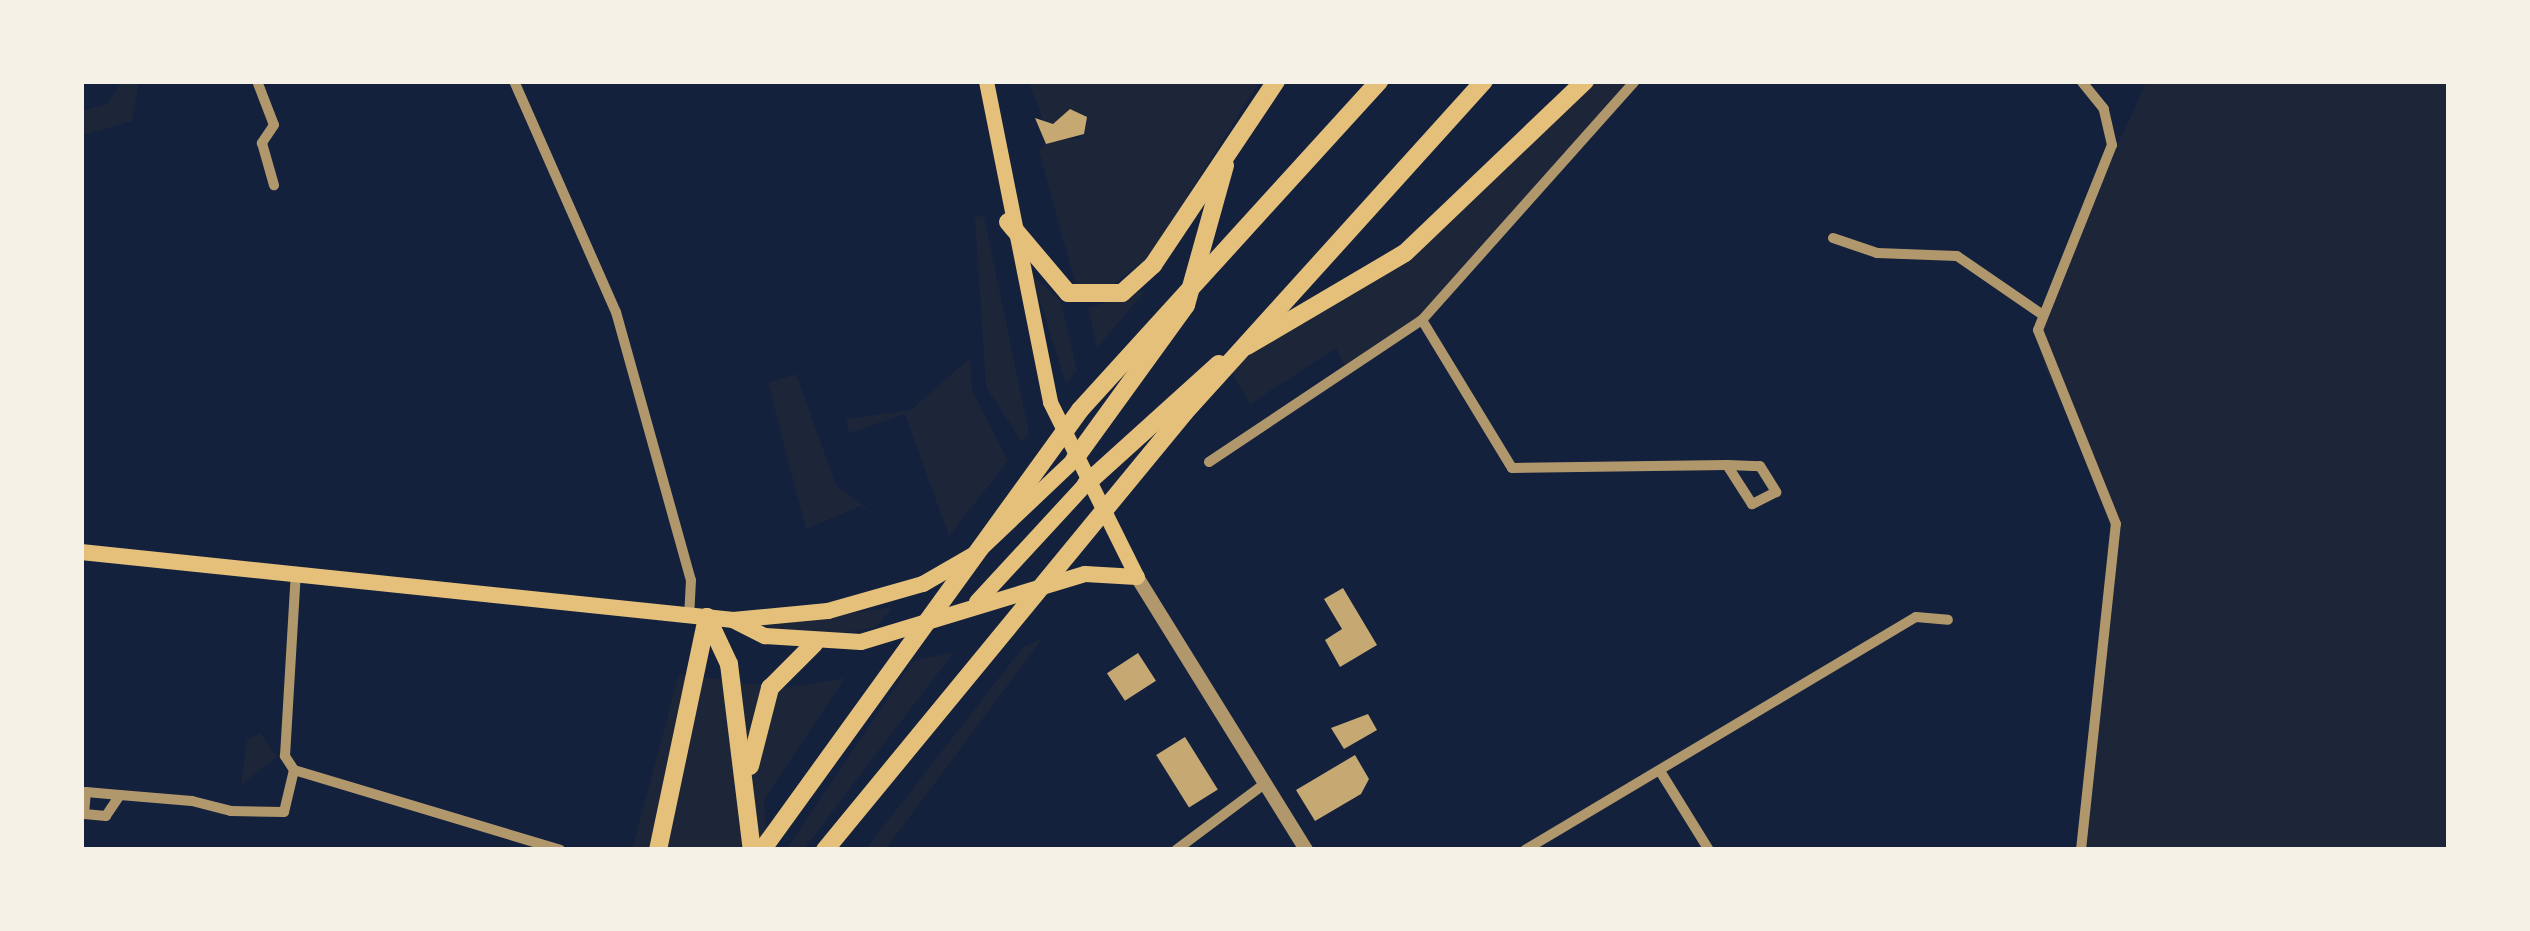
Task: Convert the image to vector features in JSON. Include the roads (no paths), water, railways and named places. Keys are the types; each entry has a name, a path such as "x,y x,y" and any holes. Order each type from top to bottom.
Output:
{"highway":[{"path":"1008,222 1068,293 1113,296 1153,266 1276,81"},
{"path":"762,850 1080,410 1379,81"},
{"path":"825,850 1185,412 1484,81"},
{"path":"1086,484 1188,384 1452,216 1585,81"},
{"path":"1074,460 1186,305 1232,144"},
{"path":"698,616 729,664 752,850"},
{"path":"658,850 698,616"},
{"path":"746,795 770,688 814,644"}],"main road":[{"path":"986,81 1008,222 1074,460 1137,577"},
{"path":"733,620 828,611 923,584 975,554 1074,460"},
{"path":"967,610 1086,484"},
{"path":"81,552 733,620 814,644 898,635 1085,574 1137,577"}],"street":[{"path":"257,81 274,124 262,143 274,184"},
{"path":"514,81 616,312 698,616"},
{"path":"1209,462 1422,320 1635,81"},
{"path":"2081,81 2104,109 2112,145 2040,313 2045,368 2116,524 2081,850"},
{"path":"1833,238 1877,253 1957,256 2040,313"},
{"path":"1422,320 1512,468 1727,465 1760,466 1776,492 1752,504 1727,465"},
{"path":"296,573 285,756 294,770 560,850"},
{"path":"1137,577 1306,850"},
{"path":"1525,850 1916,617 1948,620"},
{"path":"120,795 284,812 294,770"},
{"path":"1660,771 1709,850"},
{"path":"1176,850 1263,785"}]}
